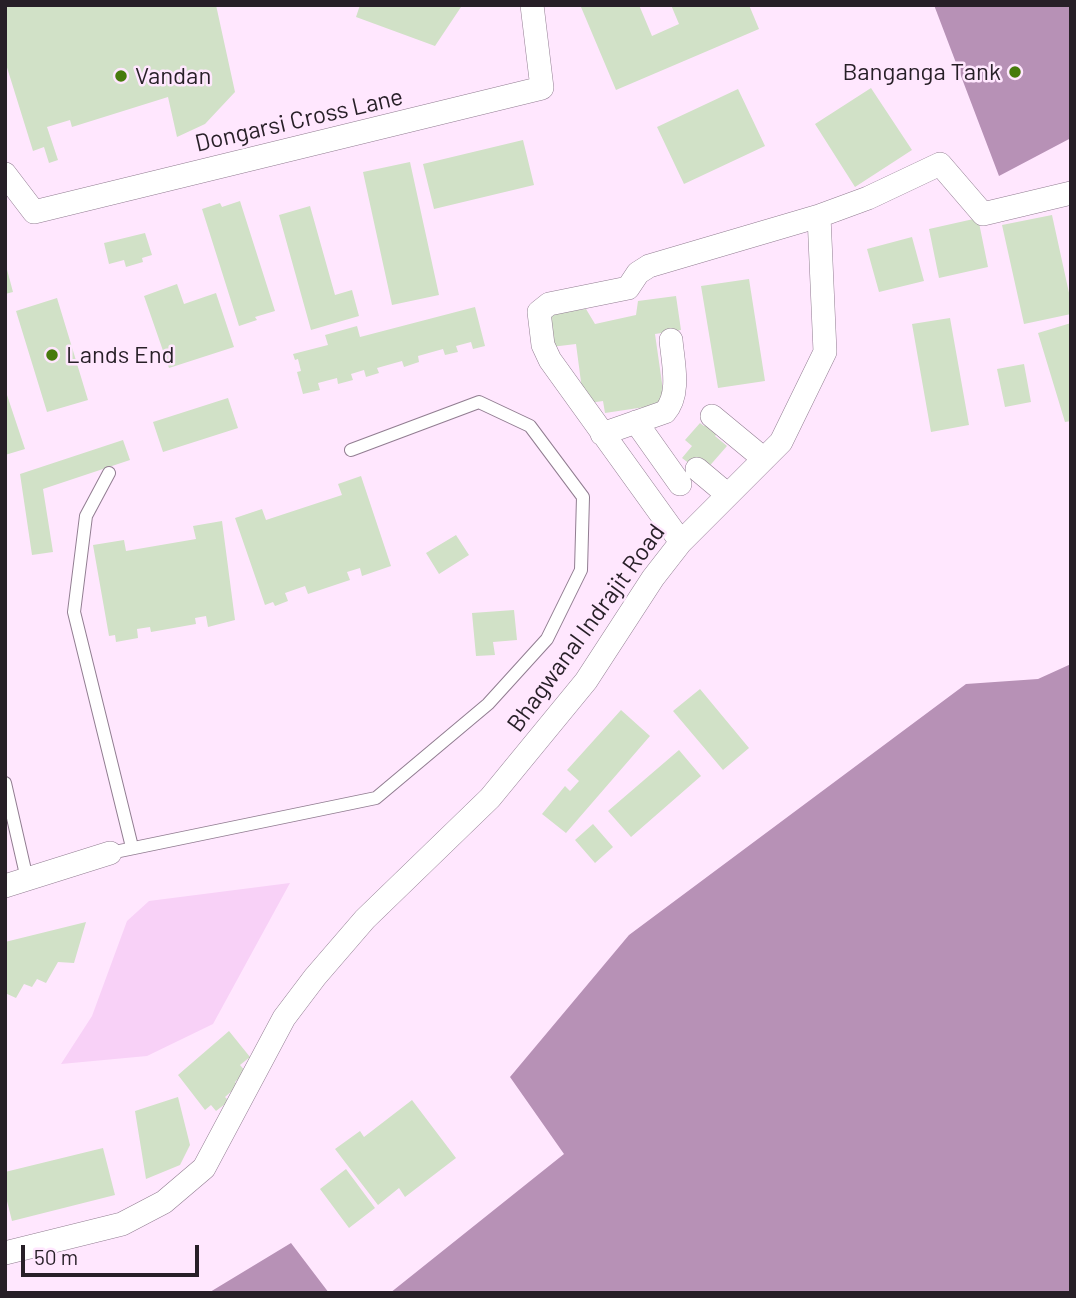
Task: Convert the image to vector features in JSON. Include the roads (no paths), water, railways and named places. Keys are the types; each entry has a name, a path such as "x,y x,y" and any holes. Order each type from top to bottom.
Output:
{"street":[{"name":"Dongarsi Cross Lane","path":"5,174 34,212 542,88 532,5"},
{"path":"681,542 546,353 539,317 543,307 628,288 638,273 649,265 819,216 868,198 940,164 983,214 1071,193"},
{"name":"Bhagwanal Indrajit Road","path":"5,1254 122,1224 164,1202 204,1168 284,1018 365,919 499,788 586,681 653,578 681,542 781,442 825,352 819,216"},
{"path":"603,434 665,412 672,405 675,396 671,340"},
{"path":"712,416 764,459"},
{"path":"636,422 680,484"},
{"path":"697,469 728,495"},
{"path":"16,882 121,850"}],"lane":[{"path":"109,473 86,516 74,612 121,850 376,798 488,704 547,639 581,570 583,497 530,426 479,401 351,450"},
{"path":"5,783 16,882"}],"place":[{"name":"Banganga Tank","path":"1015,72"},
{"name":"Vandan","path":"121,76"},
{"name":"Lands End","path":"52,355"}]}
